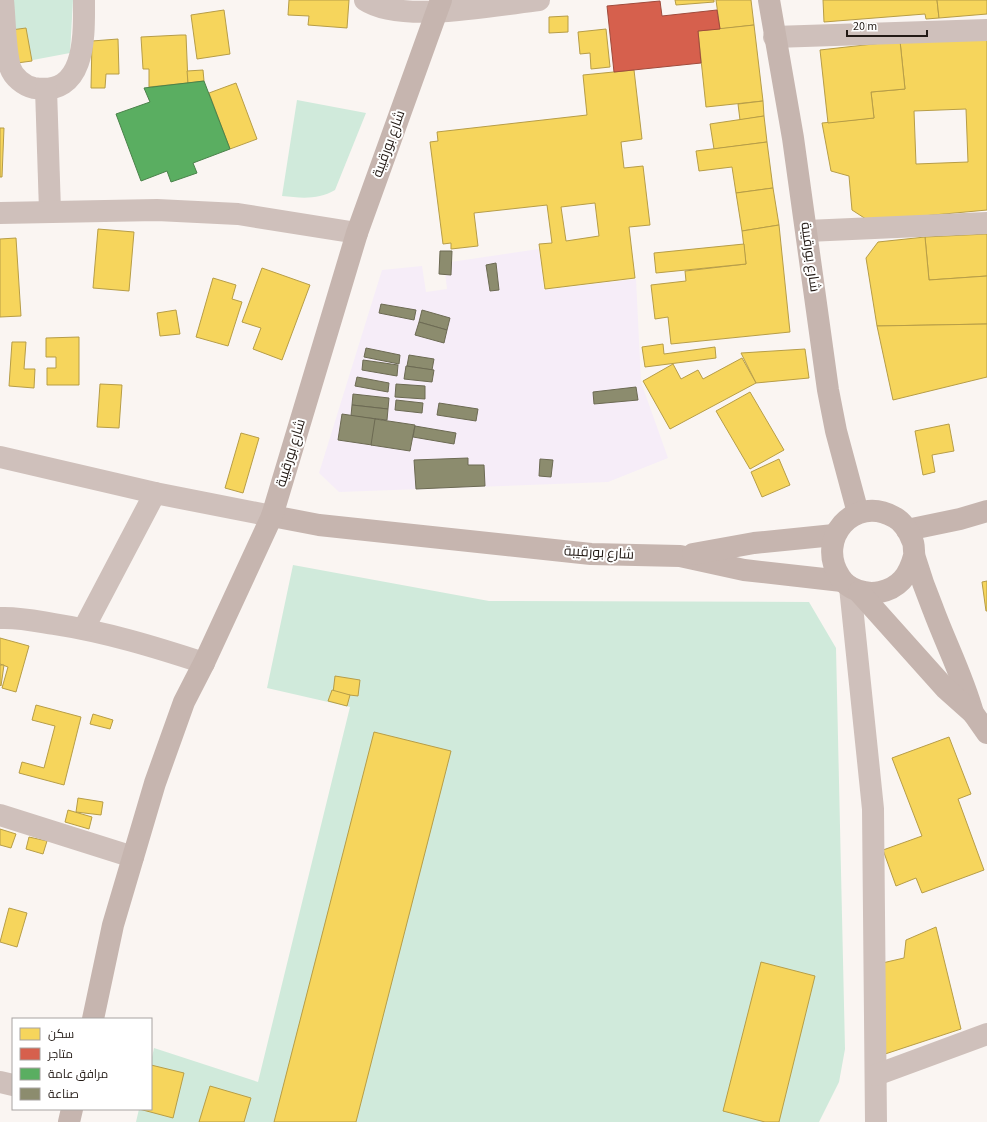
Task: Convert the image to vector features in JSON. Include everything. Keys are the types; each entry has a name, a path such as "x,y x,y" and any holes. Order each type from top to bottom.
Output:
{"main road":[{"name":"شارع بورقيبة","path":"769,0 774,37 793,138 828,390 836,431 858,513"},
{"name":"شارع بورقيبة","path":"438,6 357,232 272,516 319,525 591,554 680,556 744,570 850,587"},
{"path":"973,713 966,686 933,610 914,556 913,542 907,530 894,517 876,510 858,513 844,522 834,535 830,551 833,567 945,688 973,713 987,733"},
{"path":"907,530 960,519 987,511"},
{"path":"93,1018 113,925 155,783 184,702 204,663 272,516"},
{"name":"شارع بورقيبة","path":"680,556 754,543 834,535"},
{"path":"850,587 874,594 889,591 901,582 910,570 914,556"},
{"path":"69,1122 72,1110"}],"street":[{"path":"3,0 10,68 20,82 33,88 46,89 62,85 72,74 79,60 84,40 84,0"},
{"path":"365,0 372,4 385,7 438,6 539,0"},
{"path":"774,37 987,30"},
{"path":"46,89 50,211"},
{"path":"0,212 157,210 238,214 357,232"},
{"path":"807,231 987,223"},
{"path":"0,457 155,493 272,516"},
{"path":"84,628 155,493"},
{"path":"850,587 873,809 876,1122"},
{"path":"0,618 15,617 84,628 135,641 204,663"},
{"path":"0,815 132,857"},
{"path":"876,1075 987,1034"},
{"path":"0,1082 12,1086"}],"shaded area":[{"path":"539,249 544,290 636,279 641,382 668,458 608,482 339,492 319,473 382,270 422,266 426,292 447,289 444,263"}],"green space":[{"path":"8,0 73,0 70,53 17,63"},
{"path":"297,100 366,113 335,190 316,197 303,198 282,196"},
{"path":"293,565 489,601 809,602 836,648 845,1049 839,1082 819,1122 136,1122 139,1110 152,1110 152,1057 154,1048 258,1082 350,707 267,688"}],"building: سكن":[{"path":"289,0 349,0 347,28 308,25 309,16 288,15"},
{"path":"675,0 714,0 714,2 676,5"},
{"path":"716,0 751,0 754,25 720,29"},
{"path":"823,0 937,0 939,18 926,19 925,14 824,22"},
{"path":"937,0 987,0 987,14 939,18"},
{"path":"224,10 230,54 197,59 191,15"},
{"path":"568,16 568,32 549,33 549,17"},
{"path":"754,25 763,101 706,107 698,31"},
{"path":"26,28 32,61 17,63 11,30"},
{"path":"606,29 610,67 591,69 590,53 580,54 578,32"},
{"path":"186,35 188,83 149,87 149,69 143,69 141,37"},
{"path":"987,36 987,210 869,221 852,210 849,176 831,171 822,123 874,118 871,92 905,89 900,41","holes":["966,109 968,162 916,164 914,111"]},
{"path":"118,39 119,74 106,74 105,88 91,88 92,41"},
{"path":"900,41 905,89 871,92 874,118 828,123 820,50"},
{"path":"203,70 204,81 188,83 187,71"},
{"path":"634,70 642,139 621,142 624,168 643,166 650,225 629,227 635,278 545,289 539,244 552,243 547,205 474,213 478,246 451,249 451,243 443,244 430,142 438,141 437,132 587,115 583,75","holes":["595,203 599,236 566,241 561,207"]},
{"path":"236,83 257,139 230,149 209,93"},
{"path":"763,101 764,116 740,120 738,104"},
{"path":"764,116 767,142 714,149 710,124"},
{"path":"0,128 4,128 2,177 0,177"},
{"path":"767,142 773,188 736,193 732,167 699,171 696,151"},
{"path":"773,188 779,225 742,231 736,193"},
{"path":"779,225 790,332 671,344 668,317 655,319 651,285 686,281 685,271 746,264 742,231"},
{"path":"98,229 134,232 129,291 93,288"},
{"path":"987,234 987,276 929,280 925,237"},
{"path":"925,237 929,280 987,276 987,324 877,326 866,258 878,242"},
{"path":"16,238 21,316 0,317 0,239"},
{"path":"744,244 746,264 656,273 654,253"},
{"path":"262,268 310,285 282,360 253,349 261,328 242,322"},
{"path":"213,278 236,285 232,299 242,302 228,346 196,337"},
{"path":"176,310 180,334 160,336 157,313"},
{"path":"987,324 987,377 893,400 877,326"},
{"path":"79,337 79,385 47,385 47,368 56,368 56,357 46,357 46,338"},
{"path":"12,342 26,342 24,369 35,369 34,388 9,386"},
{"path":"663,344 664,354 715,347 716,358 645,367 642,347"},
{"path":"805,349 809,378 756,383 741,353"},
{"path":"742,358 756,383 670,429 643,381 673,364 681,379 698,370 703,379"},
{"path":"100,384 122,385 119,428 97,427"},
{"path":"750,392 784,450 750,469 716,411"},
{"path":"949,424 954,451 932,455 935,472 923,475 915,431"},
{"path":"241,433 259,438 243,493 225,488"},
{"path":"779,459 790,485 762,497 751,472"},
{"path":"987,581 987,611 986,611 982,582"},
{"path":"0,638 29,646 16,692 2,688 8,667 0,664"},
{"path":"0,665 4,665 1,686 0,685"},
{"path":"335,676 360,680 358,696 333,693"},
{"path":"332,690 350,695 347,706 328,701"},
{"path":"36,705 81,717 64,785 19,773 22,762 44,768 55,726 32,720"},
{"path":"93,714 113,720 110,729 90,724"},
{"path":"374,732 451,751 356,1122 274,1122"},
{"path":"949,737 971,794 958,799 984,870 922,893 916,878 896,886 883,850 922,836 892,758"},
{"path":"78,798 103,802 101,815 76,812"},
{"path":"68,810 92,817 89,829 65,822"},
{"path":"0,829 16,834 11,848 0,845"},
{"path":"29,837 47,841 43,854 26,849"},
{"path":"9,908 27,913 17,947 0,942"},
{"path":"936,927 961,1029 879,1056 878,964 904,958 906,940"},
{"path":"761,962 815,976 779,1122 765,1122 723,1111"},
{"path":"152,1065 184,1073 173,1118 143,1110 152,1110"},
{"path":"210,1086 251,1098 244,1122 199,1122"}],"building: متاجر":[{"path":"660,1 662,16 717,10 720,29 698,31 701,63 614,72 607,6"}],"building: مرافق عامة":[{"path":"204,81 230,149 193,163 197,173 171,182 167,171 141,181 116,114 150,102 144,88"}],"building: صناعة":[{"path":"440,251 452,251 451,275 439,274"},
{"path":"496,263 499,290 490,291 486,265"},
{"path":"381,304 416,310 414,320 379,313"},
{"path":"422,310 450,318 447,330 419,322"},
{"path":"419,322 447,330 444,343 415,335"},
{"path":"366,348 400,355 399,364 364,357"},
{"path":"409,355 434,359 432,370 407,366"},
{"path":"363,360 398,365 397,376 362,370"},
{"path":"406,366 434,370 432,382 404,379"},
{"path":"357,377 389,383 388,392 355,386"},
{"path":"396,384 425,386 425,399 395,397"},
{"path":"636,387 638,400 594,404 593,392"},
{"path":"353,394 389,398 388,409 352,405"},
{"path":"396,400 423,403 422,413 395,410"},
{"path":"439,403 478,409 476,421 437,415"},
{"path":"352,405 388,409 387,420 351,416"},
{"path":"342,414 376,419 372,445 338,440"},
{"path":"375,419 415,425 410,451 371,445"},
{"path":"415,426 456,433 454,444 413,437"},
{"path":"468,458 468,465 484,465 485,486 416,489 414,460"},
{"path":"540,459 553,460 551,477 539,476"}]}
